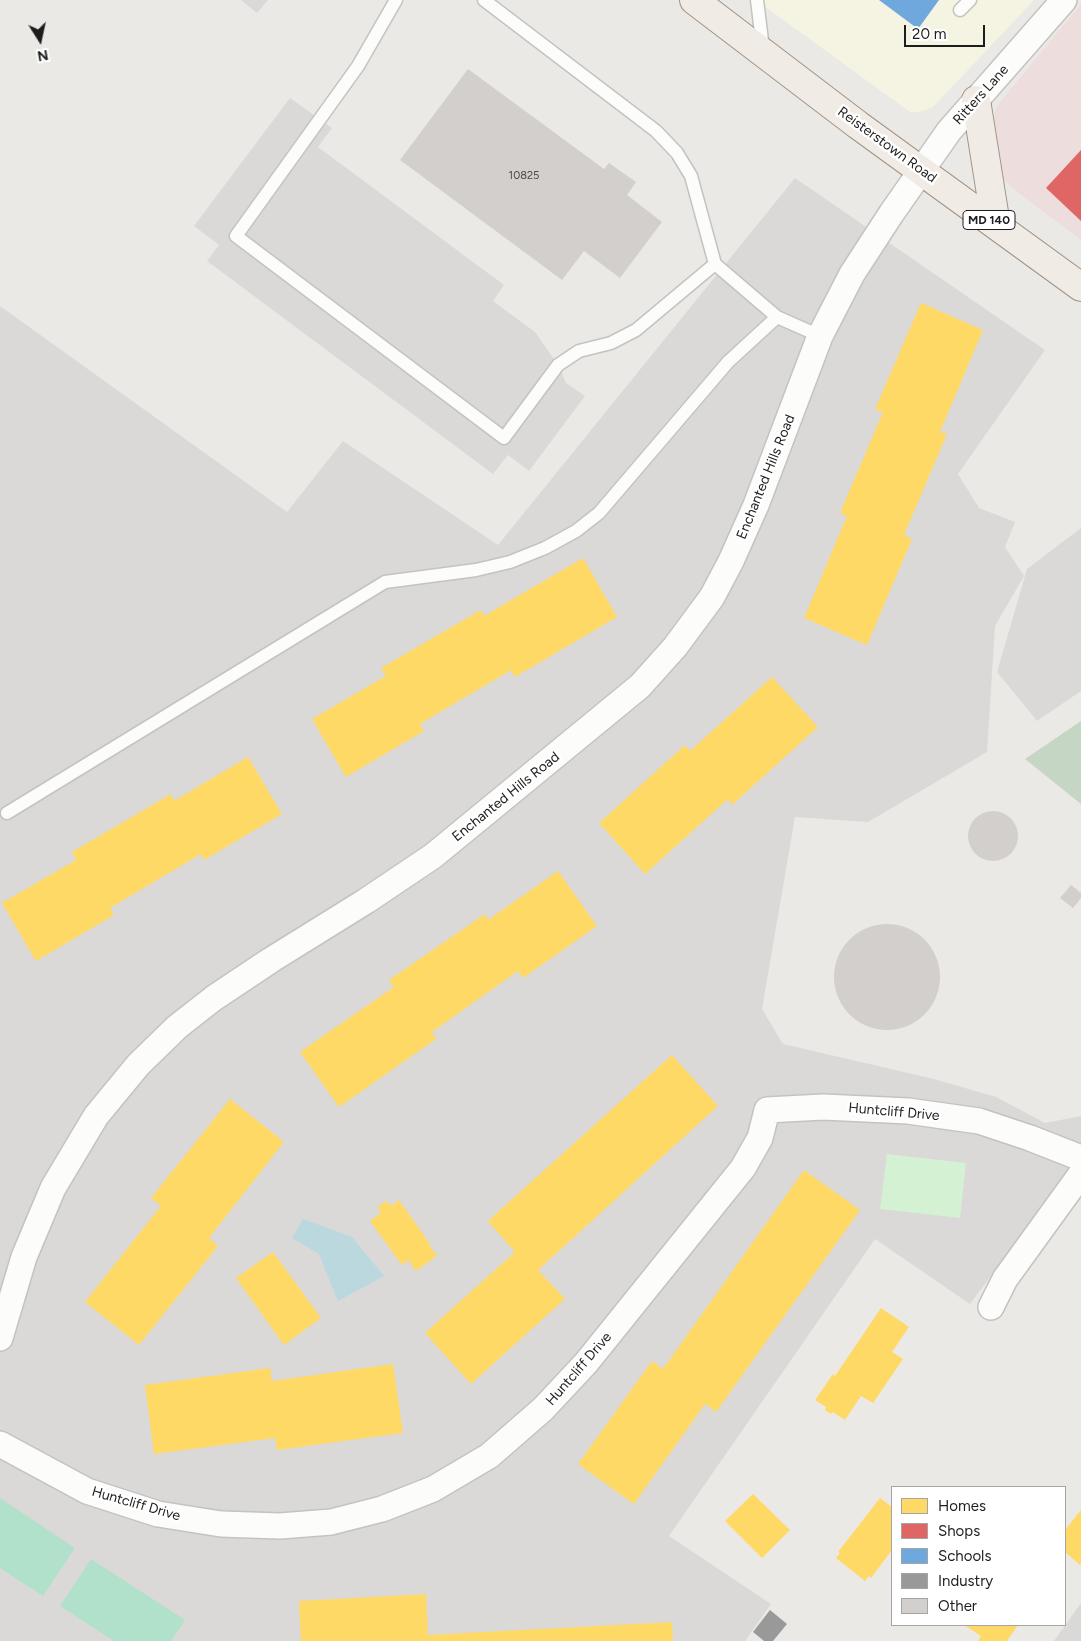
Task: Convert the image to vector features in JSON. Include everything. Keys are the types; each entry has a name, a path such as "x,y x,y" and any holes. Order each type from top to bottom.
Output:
{"main road":[{"name":"Reisterstown Road","path":"694,0 858,125 1081,287"},
{"path":"976,100 996,225"}],"street":[{"name":"Ritters Lane","path":"921,170 949,131 1064,0"},
{"name":"Enchanted Hills Road","path":"0,1338 24,1257 54,1188 96,1116 138,1065 178,1027 214,998 433,856 640,686 676,647 712,597 731,561 756,505 820,336 852,274 921,170"},
{"name":"Huntcliff Drive","path":"0,1444 87,1491 158,1514 220,1524 280,1526 331,1522 382,1509 433,1489 489,1456 544,1410 586,1363 743,1168 760,1138 767,1110 823,1107 908,1110 979,1121 1081,1158"},
{"path":"991,1307 1005,1279 1081,1174"}],"lane":[{"path":"396,0 358,66 236,236 504,438 558,365 579,351 611,343 636,330 715,264"},
{"path":"484,0 656,131 677,153 690,176 715,264 777,317 820,336"},
{"path":"757,0 763,51"},
{"path":"960,10 970,0"},
{"path":"7,813 385,582 476,570 510,562 545,548 576,531 599,513 728,362 777,317"}],"shaded area":[{"path":"241,0 268,0 257,13"},
{"path":"756,0 1034,0 933,107 920,112 910,112"},
{"path":"1081,4 1081,240 1012,188 999,174 992,134 996,107"},
{"path":"290,98 332,128 318,147 504,285 493,301 535,332 558,365 566,383 585,396 529,471 508,455 493,474 207,261 219,245 194,226"},
{"path":"795,178 1045,350 958,474 979,508 1015,522 1005,547 1024,576 995,626 987,752 868,822 795,817 762,1009 783,1044 934,1079 996,1097 1045,1123 1081,1116 1081,1156 970,1304 875,1239 669,1536 771,1604 745,1641 0,1641 0,306 287,512 343,441 498,545"},
{"path":"1081,528 1081,691 1037,721 997,672 1027,569"},
{"path":"1081,1603 1081,1641 1054,1641"}],"green space":[{"path":"1081,721 1081,804 1025,759"},
{"path":"887,1154 966,1163 960,1218 880,1209"},
{"path":"0,1498 75,1548 43,1596 0,1568"},
{"path":"91,1559 185,1620 171,1641 114,1641 60,1606"}],"water":[{"path":"303,1219 352,1237 384,1276 338,1301 319,1254 292,1238"}],"building: Homes":[{"path":"921,303 983,330 940,432 947,434 904,535 912,539 867,645 804,618 847,516 840,513 883,412 875,409"},
{"path":"583,558 617,617 515,677 511,670 420,724 424,731 346,777 312,719 386,676 381,668 481,610 484,616"},
{"path":"772,677 818,727 732,805 728,799 645,874 599,823 685,745 690,751"},
{"path":"248,757 282,814 204,860 201,854 110,908 114,915 36,961 2,903 76,860 72,852 171,794 174,801"},
{"path":"558,871 597,926 523,978 518,971 432,1032 436,1039 339,1107 300,1052 394,987 389,980 485,914 488,920"},
{"path":"672,1055 718,1106 538,1270 565,1299 471,1384 425,1333 515,1252 488,1221"},
{"path":"230,1099 284,1142 209,1238 218,1246 139,1345 85,1302 161,1206 151,1198"},
{"path":"804,1170 860,1210 716,1412 705,1404 634,1504 578,1464 652,1361 663,1369"},
{"path":"399,1200 437,1256 416,1271 408,1260 402,1265 370,1221 381,1213 377,1207 387,1201 391,1206"},
{"path":"273,1252 321,1318 284,1345 236,1278"},
{"path":"881,1308 909,1327 892,1352 903,1359 873,1403 861,1396 845,1420 833,1412 831,1414 825,1410 826,1407 815,1400 833,1374 835,1376"},
{"path":"393,1364 403,1433 277,1450 275,1438 154,1454 145,1385 270,1368 272,1381"},
{"path":"753,1494 790,1530 762,1558 725,1521"},
{"path":"880,1498 891,1506 891,1551 871,1578 869,1576 865,1581 836,1558 840,1553 838,1552"},
{"path":"1081,1510 1080,1565 1066,1553 1066,1529"},
{"path":"426,1594 428,1635 672,1622 673,1641 301,1641 299,1601"},
{"path":"966,1626 1017,1626 1007,1641 978,1641 981,1636"}],"building: Shops":[{"path":"1081,150 1081,221 1046,188"}],"building: Schools":[{"path":"879,0 939,0 918,29"}],"building: Industry":[{"path":"770,1610 787,1624 773,1641 764,1641 753,1632"}],"building: Other":[{"path":"468,69 604,169 609,163 636,182 627,195 662,222 620,278 584,251 562,280 400,160"},
{"path":"988,811 998,811 1011,818 1018,831 1018,841 1011,854 998,861 988,861 979,857 972,850 968,841 968,831 972,822 979,815"},
{"path":"1071,885 1081,893 1081,898 1073,908 1060,898"},
{"path":"887,924 907,928 925,939 936,957 940,977 936,997 925,1015 907,1026 887,1030 867,1026 849,1015 838,997 834,977 838,957 849,939 867,928"}]}
